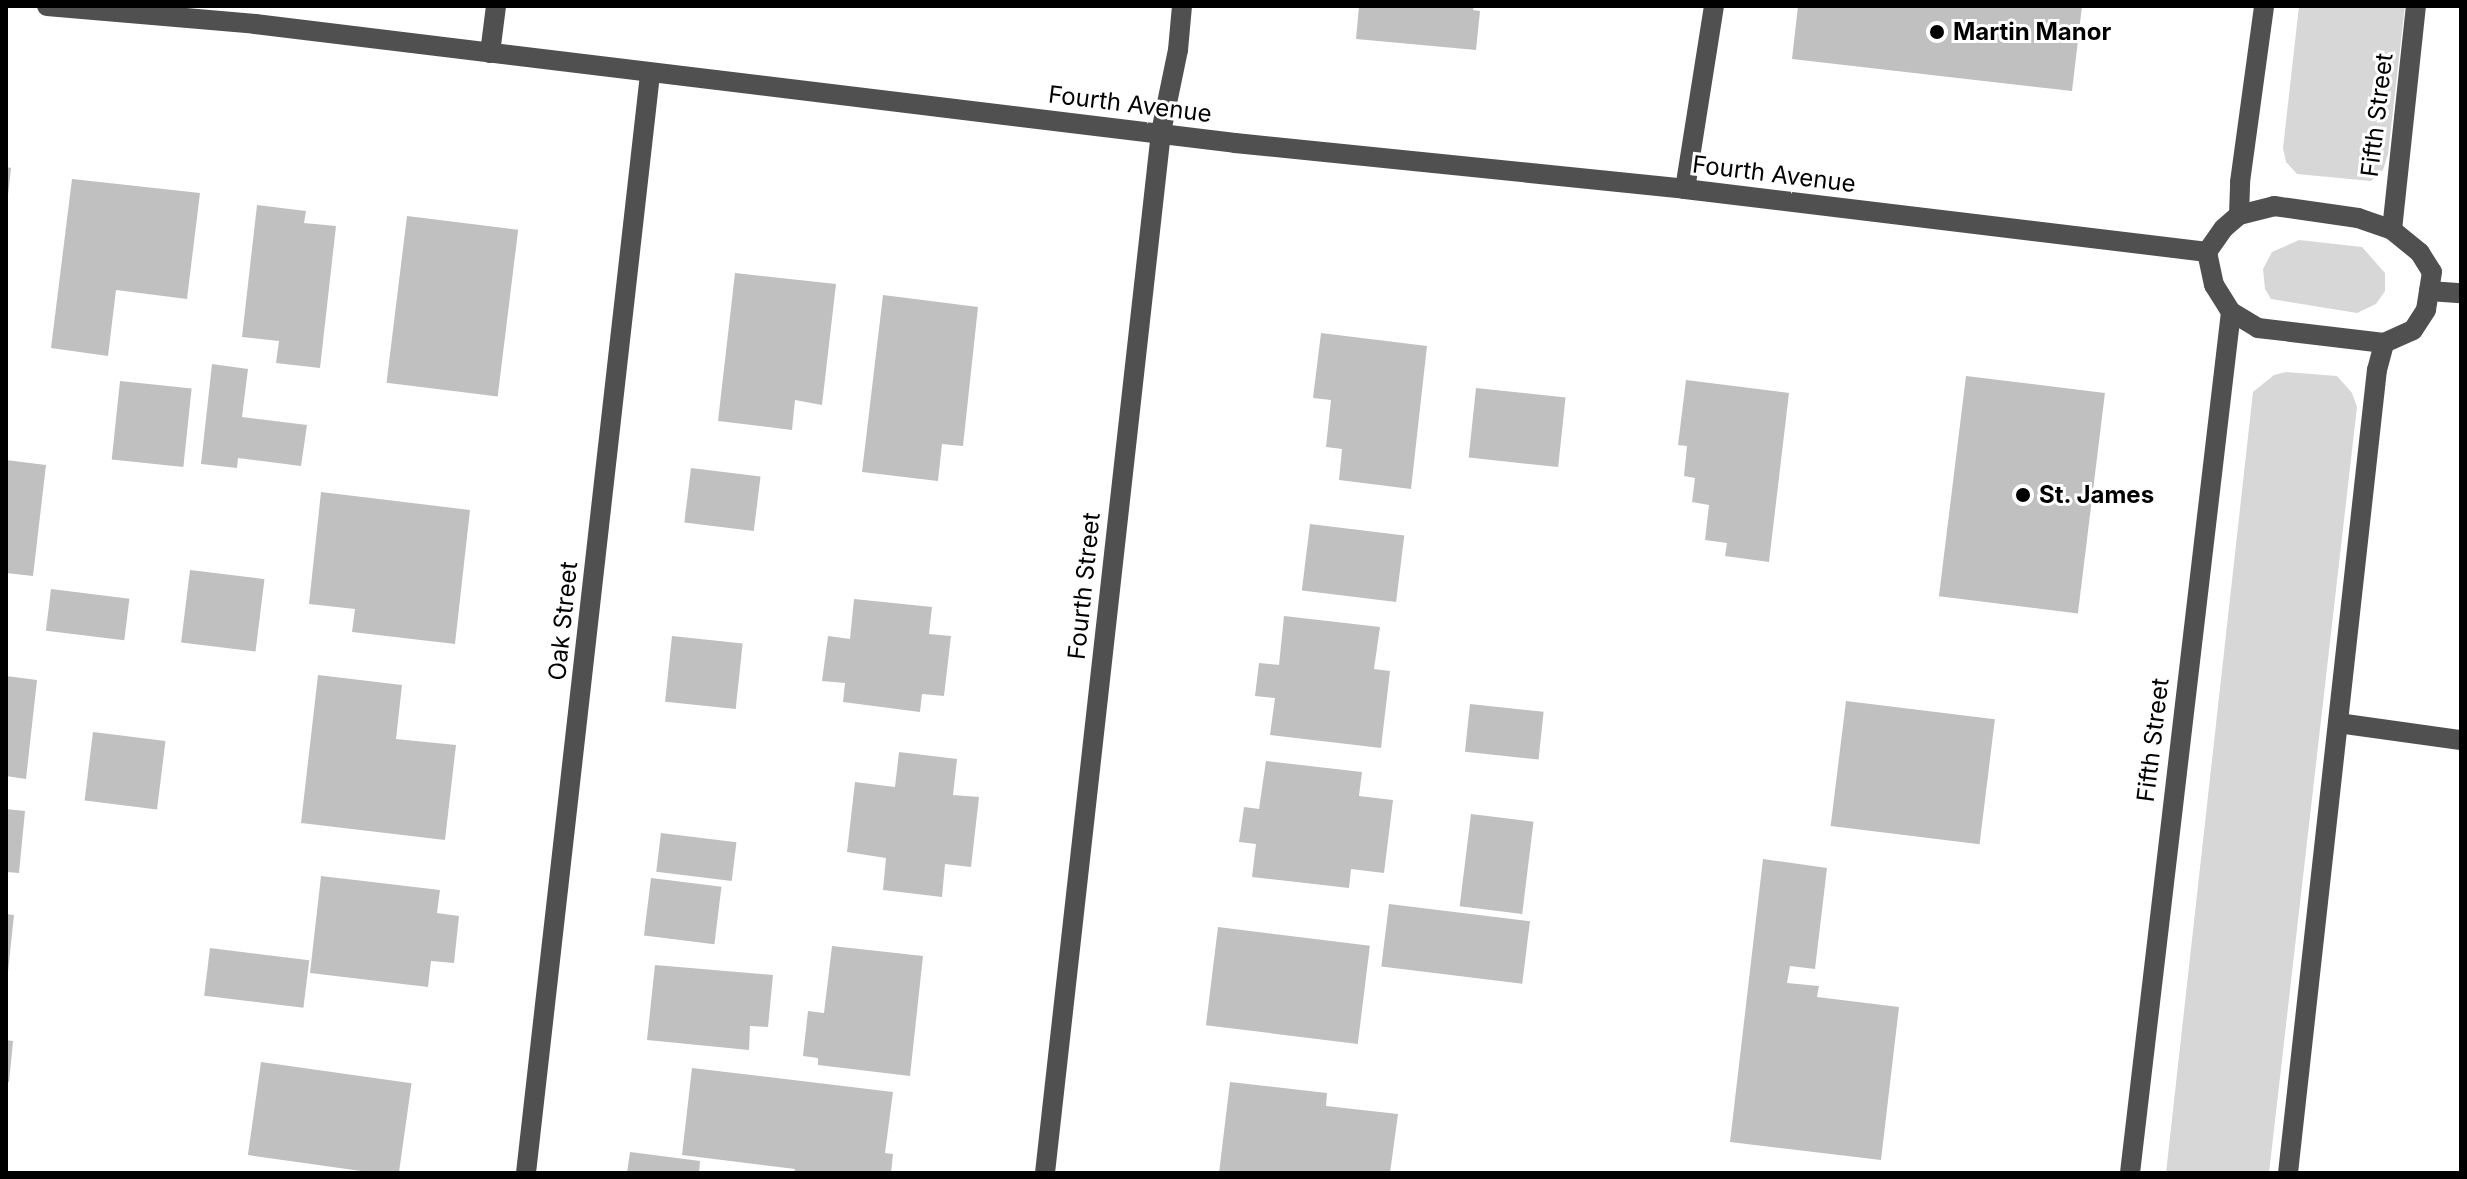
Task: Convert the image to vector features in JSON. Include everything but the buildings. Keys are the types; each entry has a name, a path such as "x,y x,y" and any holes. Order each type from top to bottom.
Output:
{"street":[{"name":"Fourth Avenue","path":"47,6 176,12 650,74 1685,189 2207,252"},
{"path":"490,53 496,6"},
{"name":"Fourth Street","path":"1045,1173 1161,132 1178,50 1182,6"},
{"path":"1685,189 1714,6"},
{"path":"2239,215 2240,182 2264,6"},
{"name":"Fifth Street","path":"2392,230 2416,6"},
{"name":"Oak Street","path":"526,1173 650,74"},
{"path":"2274,206 2358,218 2392,230 2420,253 2432,272 2426,310 2413,330 2384,343 2258,328 2231,312 2214,285 2207,252 2224,228 2239,215 2274,206"},
{"path":"2429,291 2461,293"},
{"name":"Fifth Street","path":"2130,1173 2231,312"},
{"path":"2288,1173 2377,370 2384,343"},
{"path":"2338,723 2461,740"}],"shaded area":[{"path":"2299,6 2405,6 2388,154 2383,170 2371,181 2297,174 2286,162 2283,148"},
{"path":"2299,240 2362,247 2385,273 2385,291 2376,304 2357,313 2271,299 2265,289 2263,269 2272,252"},
{"path":"2286,372 2337,376 2352,393 2357,407 2269,1173 2166,1173 2253,392 2274,375"}],"place":[{"name":"Martin Manor","path":"1937,32"},
{"name":"St. James","path":"2023,495"}]}
